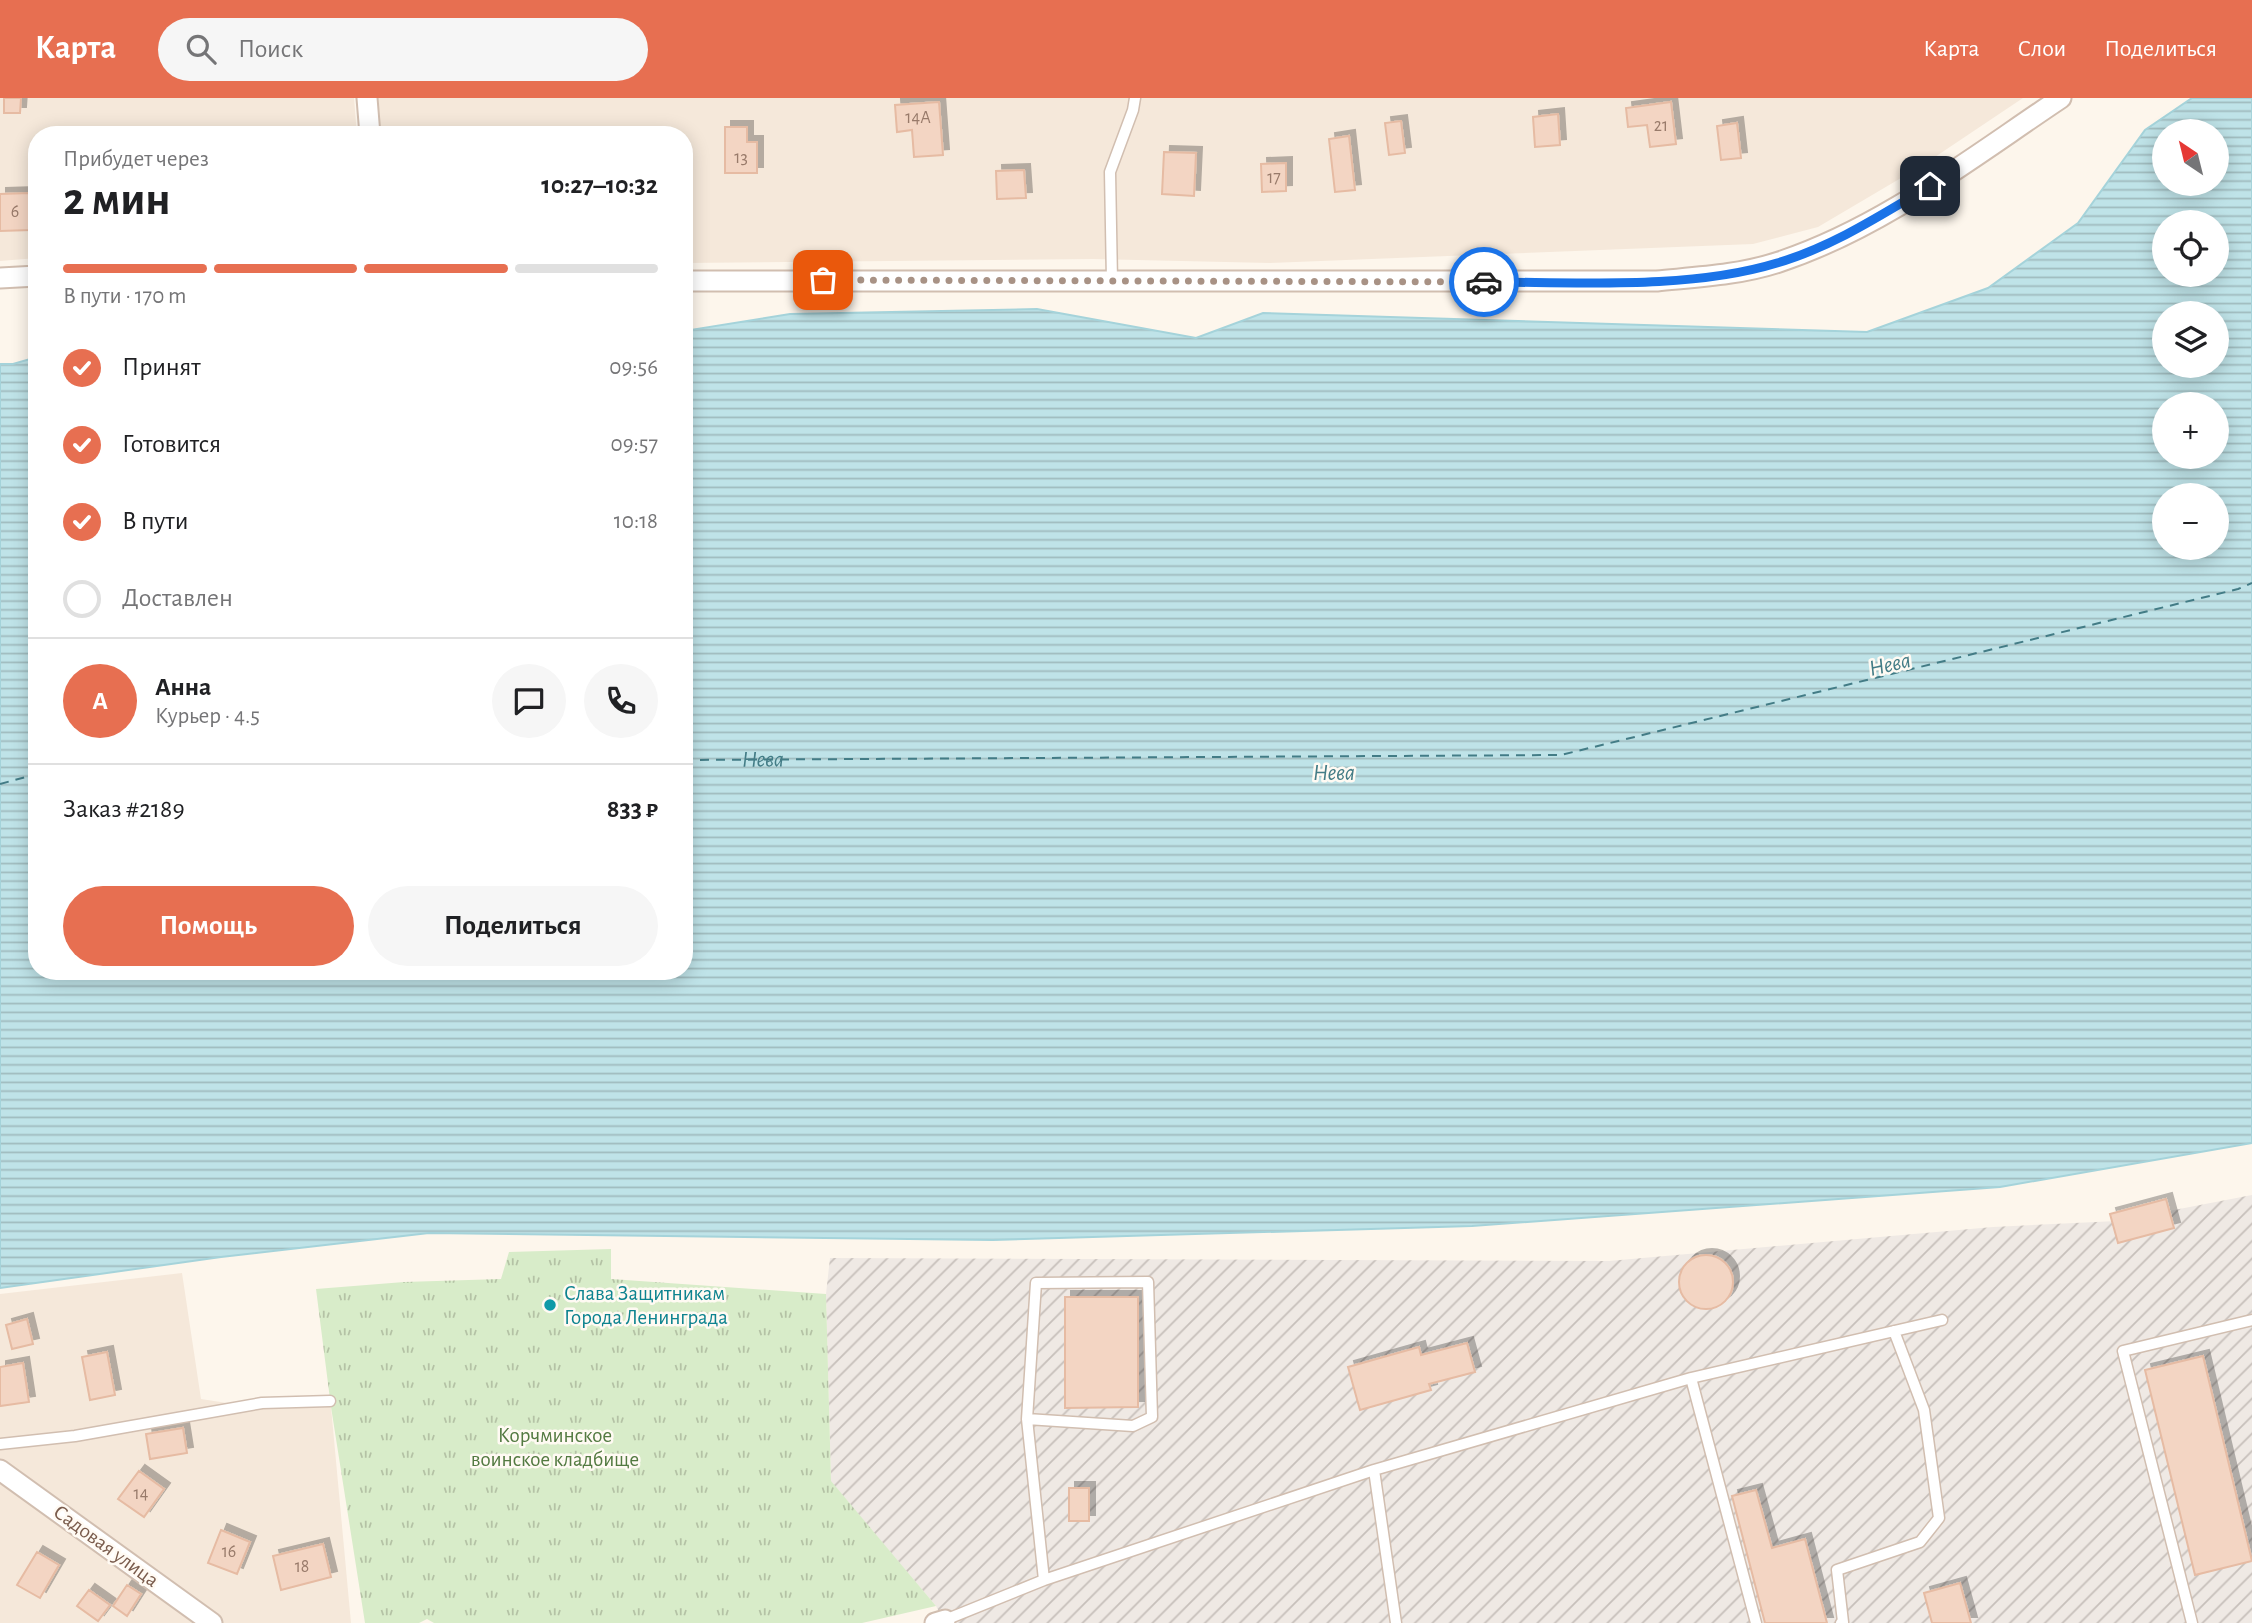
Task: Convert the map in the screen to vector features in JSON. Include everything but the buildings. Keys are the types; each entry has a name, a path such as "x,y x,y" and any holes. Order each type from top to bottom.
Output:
{"street":[{"path":"367,98 369,126"},
{"path":"693,281 1657,281 1730,273 1777,263 1829,243 1930,186 2061,98"},
{"path":"0,278 28,276"},
{"name":"Садовая улица","path":"0,1470 212,1623"}],"lane":[{"path":"1112,281 1110,172 1135,98"},
{"path":"1027,1419 1133,1426 1152,1417 1148,1282 1037,1283 1027,1419 1044,1580"},
{"path":"940,1621 1044,1580 1374,1469 1691,1378 1942,1320"},
{"path":"2192,1623 2123,1351 2252,1320"},
{"path":"1841,1623 1837,1570 1920,1542 1939,1518 1924,1410 1894,1331"},
{"path":"1691,1378 1756,1623"},
{"path":"0,1444 75,1436 262,1403 330,1401"},
{"path":"1374,1469 1396,1623"}],"shaded area":[{"path":"0,98 354,98 356,126 28,126 28,259 0,261"},
{"path":"378,98 2023,98 1923,165 1818,227 1753,244 1270,263 1093,259 693,263 693,126 380,126"},
{"path":"2252,1195 2252,1623 945,1623 936,1606 831,1482 826,1294 830,1258 1609,1261 1993,1227 2117,1221"},
{"path":"182,1273 201,1399 266,1409 331,1407 351,1623 0,1623 0,1294"}],"green space":[{"name":"Корчминское воинское кладбище","path":"611,1249 611,1279 826,1294 831,1481 936,1606 862,1623 434,1623 427,1619 419,1623 365,1623 331,1407 316,1289 404,1282 501,1279 509,1252"}],"water":[{"name":"Нева","path":"2192,98 2252,98 2252,1143 2000,1187 1472,1226 993,1240 429,1233 221,1257 0,1288 0,364 28,360 28,980 693,980 693,330 790,314 1037,309 1196,338 1263,313 1867,332 1988,288 2078,223 2145,130 2152,125 2152,196 2230,196 2230,119 2161,119"}],"ferry route":[{"path":"693,760 1561,755 2238,589 2252,583"},
{"path":"0,784 28,776"}],"way so far":[{"path":"823,280 1484,282"}],"place":[{"name":"Слава Защитникам Города Ленинграда","path":"550,1305"}],"route":[{"path":"1484,282 1657,281 1718,275 1777,263 1829,243 1930,186"}]}
